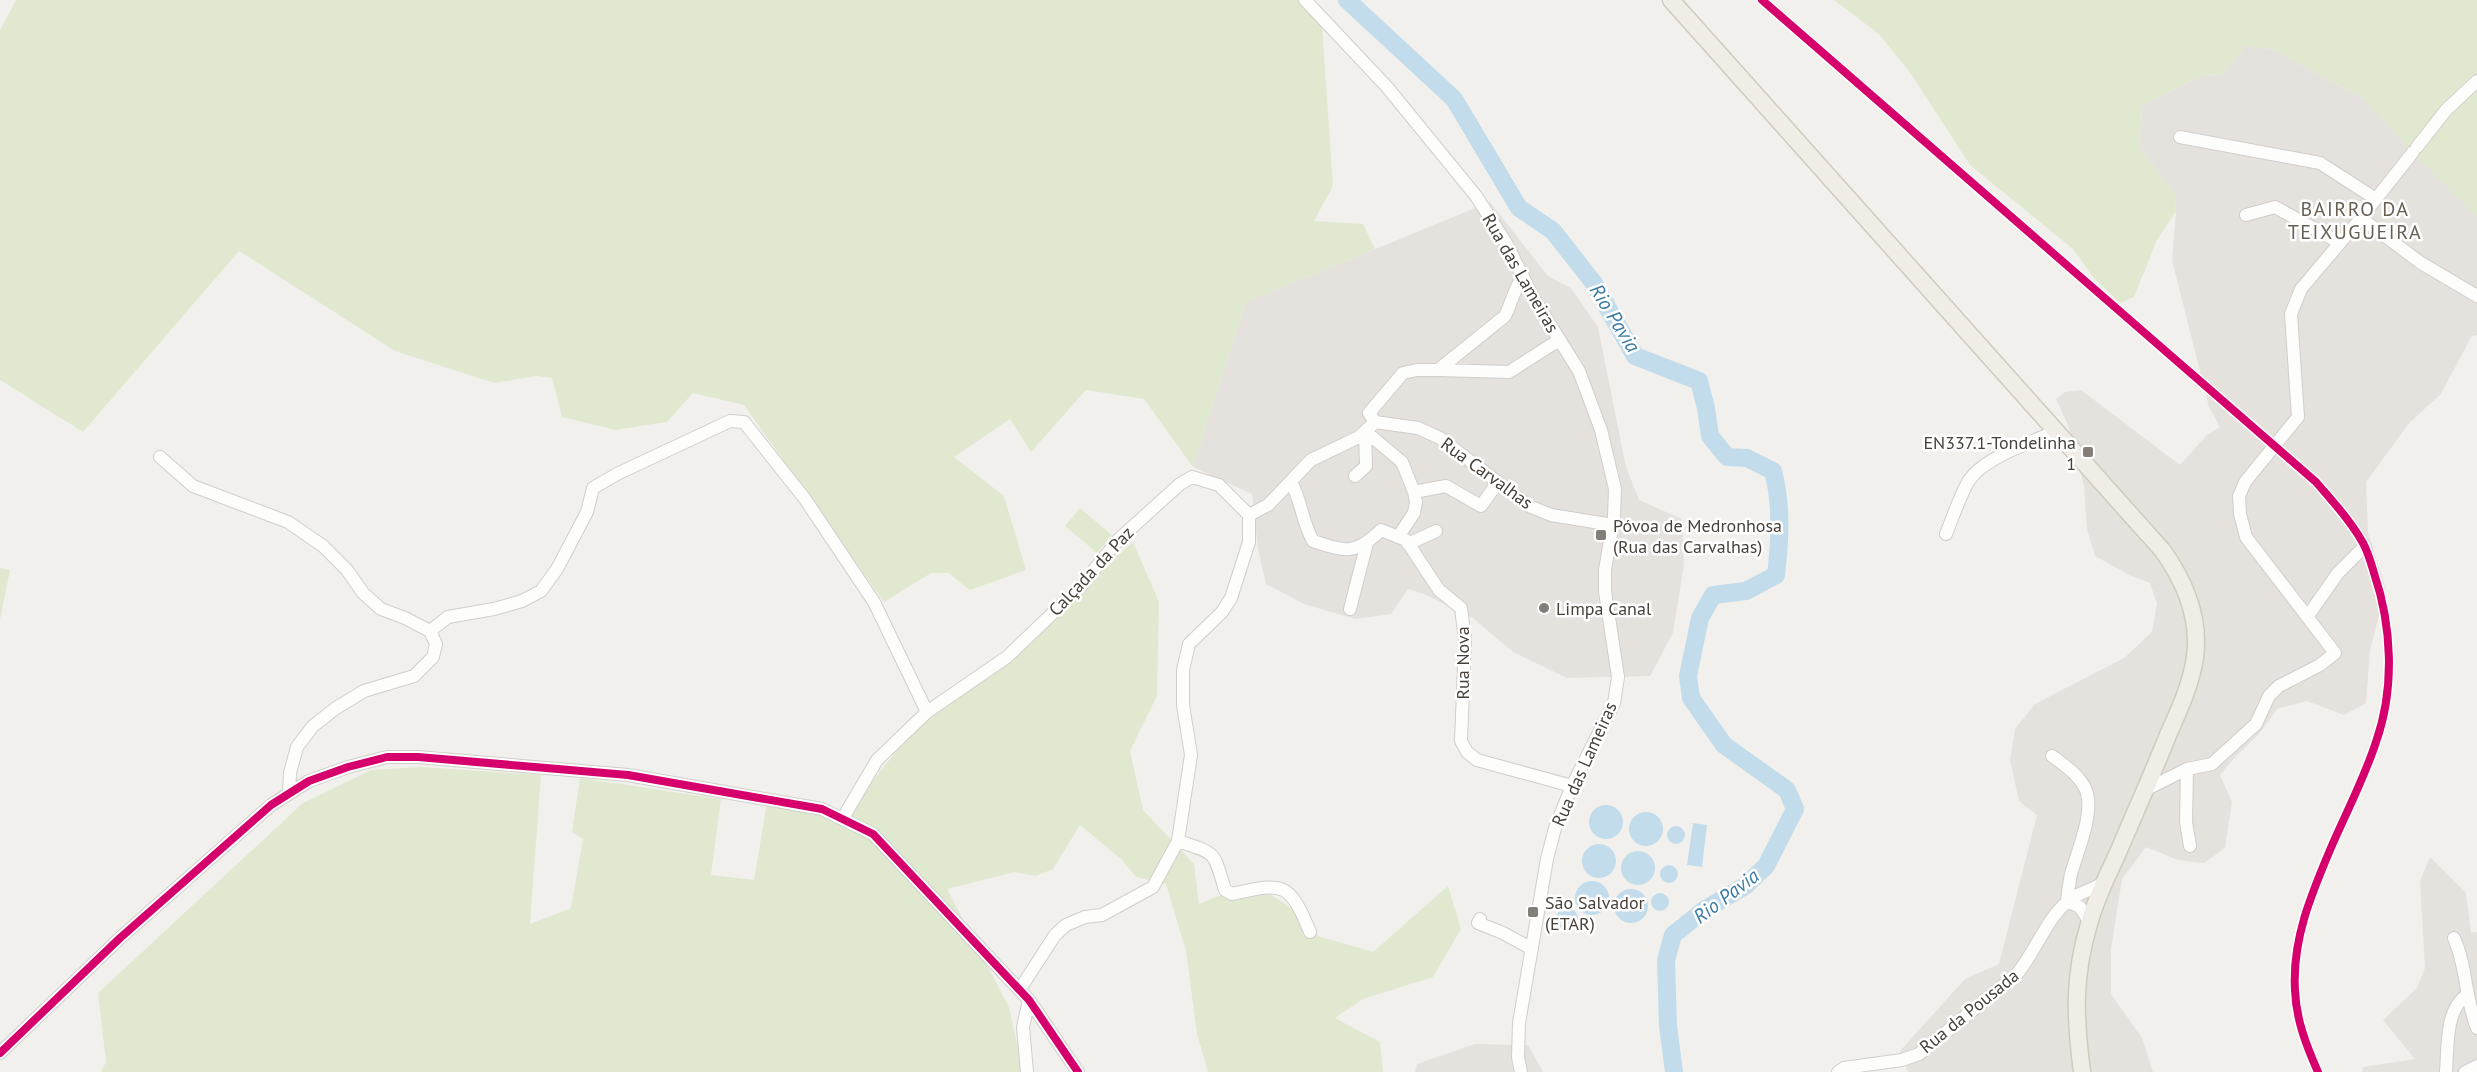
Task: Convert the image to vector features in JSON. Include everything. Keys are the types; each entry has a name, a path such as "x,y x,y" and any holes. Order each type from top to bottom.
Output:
{"main road":[{"path":"1671,0 2163,551 2181,578 2189,601 2195,645 2191,677 2090,921 2076,988 2076,1028 2082,1072"}],"street":[{"name":"Rua das Lameiras","path":"1305,0 1387,87 1479,200 1579,371 1600,430 1615,489 1613,525 1605,570 1605,591 1618,677 1614,703 1572,786 1552,838 1519,1023 1518,1057 1521,1072"},
{"path":"2145,790 2187,769 2212,764 2256,724 2270,696 2279,686 2320,665 2335,653 2246,537 2240,514 2239,496 2245,482 2298,417 2291,314 2301,289 2361,218 2446,110 2477,81"},
{"path":"2180,137 2320,163 2376,199"},
{"path":"2246,215 2275,207 2340,243"},
{"path":"2361,218 2421,263 2477,296"},
{"path":"1438,370 1505,316 1512,304 1515,287 1523,276"},
{"path":"1020,989 1054,935 1066,925 1085,917 1102,915 1153,887 1178,841 1191,755 1183,705 1185,662 1189,644 1222,612 1231,598 1249,542 1249,515 1268,505 1311,459 1359,437 1375,422 1369,413 1403,373 1416,370 1509,372 1559,340"},
{"path":"430,631 448,616 494,609 522,601 541,591 557,569 587,512 593,488 617,474 730,421 744,422 805,499 874,602 927,712"},
{"name":"Rua Carvalhas","path":"1375,422 1418,428 1440,438 1529,506 1551,515 1613,525"},
{"path":"1355,476 1366,466 1365,431"},
{"path":"1365,431 1402,462 1414,492 1416,502 1414,513 1403,540"},
{"path":"1946,534 1969,480 1981,468 2016,447 2057,431"},
{"path":"160,458 193,486 288,522 323,546 347,570 363,593 381,609 430,631 435,644 433,657 414,676 364,691 336,708 313,726 297,747 290,773 289,793"},
{"name":"Calçada da Paz","path":"843,818 877,760 927,712 1007,657 1082,585 1119,540 1179,484 1192,477 1219,486 1249,515"},
{"path":"1291,482 1299,497 1304,527 1313,541 1341,550 1351,550 1367,543 1381,530 1403,540 1436,531"},
{"path":"1414,492 1446,486 1481,506 1498,482"},
{"name":"Rua Nova","path":"1403,540 1439,590 1461,608 1465,640 1461,741 1467,752 1477,760 1572,786"},
{"path":"1350,609 1367,543"},
{"path":"2307,617 2338,573 2365,546"},
{"path":"2052,756 2074,773 2086,789 2088,817 2071,876 2072,899 2090,921"},
{"path":"0,1053 120,938 225,843 271,805 309,781 348,767 387,757 418,757 628,775 822,809 843,818 873,834 1020,989 1078,1072"},
{"path":"2187,769 2186,822 2190,846"},
{"path":"1178,841 1209,852 1215,858 1225,890 1232,894 1271,886 1287,891 1310,932"},
{"path":"2072,899 2082,892 2093,890 2105,881"},
{"path":"2072,899 2096,903"},
{"name":"Rua da Pousada","path":"1838,1072 1844,1068 1902,1060 1919,1054 2016,975 2029,960 2051,920 2072,899"},
{"path":"1480,919 1478,923 1503,933 1532,949"},
{"path":"2454,938 2464,964 2467,995 2477,1028"},
{"path":"2446,1072 2453,1013 2460,1000 2467,995"},
{"path":"1027,1072 1023,1027 1029,1000"},
{"path":"2465,1072 2477,1066"}],"shaded area":[{"path":"2246,46 2271,49 2363,98 2477,217 2477,335 2472,336 2440,395 2410,422 2366,482 2368,533 2386,589 2370,650 2366,703 2344,715 2307,701 2277,709 2260,733 2220,775 2232,802 2225,848 2204,863 2178,860 2146,847 2122,879 2111,949 2111,994 2142,1038 2153,1072 1908,1072 1900,1051 1965,979 1999,964 2037,815 2019,801 2010,760 2015,729 2035,704 2124,658 2152,632 2157,604 2150,583 2129,575 2095,556 2087,529 2084,486 2068,425 2056,399 2065,392 2081,390 2180,465 2207,435 2220,427 2209,407 2172,260 2175,194 2140,148 2142,106 2201,76 2221,75"},
{"path":"1490,202 1548,276 1571,288 1598,327 1626,467 1639,500 1682,519 1684,564 1673,633 1650,676 1567,678 1513,652 1473,618 1426,595 1408,589 1391,614 1355,619 1304,604 1266,584 1258,549 1252,494 1193,467 1246,302"},
{"path":"2430,857 2466,893 2471,933 2477,932 2477,1072 2362,1072 2363,1067 2415,1059 2383,1020 2417,988 2425,968 2420,881"},
{"path":"1475,1044 1528,1045 1543,1072 1415,1072 1417,1064"}],"green space":[{"path":"16,0 1298,0 1322,24 1333,186 1314,221 1363,224 1375,249 1246,302 1193,467 1144,399 1086,390 1031,452 1010,419 954,457 1004,496 1026,570 970,590 948,573 931,573 884,602 744,405 693,393 667,422 615,430 562,417 552,378 536,376 494,383 395,351 239,251 83,432 0,380 0,30"},
{"path":"1834,0 2477,0 2477,217 2363,98 2271,49 2246,46 2221,75 2201,76 2142,106 2140,148 2175,194 2176,211 2157,240 2134,297 2120,303 2093,277 2073,249 1970,165 1911,74 1879,34"},
{"path":"1080,508 1112,535 1097,553 1065,526"},
{"path":"1133,542 1159,602 1157,696 1130,751 1143,810 1194,864 1199,904 1218,896 1271,895 1286,904 1318,936 1373,952 1448,886 1461,929 1433,977 1363,999 1335,1018 1380,1042 1383,1072 1208,1072 1197,1034 1186,951 1166,884 1136,877 1122,860 1080,825 1053,869 1036,876 1014,872 947,889 1009,1007 1023,1072 101,1072 106,1062 98,993 303,803 371,770 421,767 541,775 530,924 571,908 583,839 572,832 580,778 721,799 711,875 754,880 767,803 843,818 906,739"},
{"path":"0,568 10,570 0,620"}],"water":[{"path":"1606,805 1618,810 1623,822 1618,834 1606,839 1594,834 1589,822 1594,810"},
{"path":"1646,812 1658,817 1663,829 1658,841 1646,846 1634,841 1629,829 1634,817"},
{"path":"1693,823 1707,825 1702,867 1687,865"},
{"path":"1676,826 1682,829 1685,835 1682,841 1676,844 1670,841 1667,835 1670,829"},
{"path":"1599,844 1611,849 1616,861 1611,873 1599,878 1587,873 1582,861 1587,849"},
{"path":"1638,851 1650,856 1655,868 1650,880 1638,885 1626,880 1621,868 1626,856"},
{"path":"1669,865 1675,868 1678,874 1675,880 1669,883 1663,880 1660,874 1663,868"},
{"path":"1592,881 1604,886 1609,898 1604,910 1592,915 1580,910 1575,898 1580,886"},
{"path":"1631,889 1643,894 1648,906 1643,918 1631,923 1619,918 1614,906 1619,894"},
{"path":"1660,893 1666,896 1669,902 1666,908 1660,911 1654,908 1651,902 1654,896"},
{"path":"1567,908 1575,911 1578,919 1575,927 1567,930 1559,927 1556,919 1559,911"}],"waterway":[{"name":"Rio Pavia","path":"1347,0 1454,99 1519,208 1553,231 1593,282 1635,356 1699,381 1710,436 1727,457 1747,458 1773,471 1778,497 1779,523 1776,575 1746,591 1713,595 1700,618 1688,676 1691,698 1724,745 1787,790 1795,809 1766,866 1745,886 1704,910 1673,935 1666,960 1668,1026 1674,1072"}],"cycle path":[{"path":"1762,0 2316,482 2347,519 2363,543 2372,565 2385,614 2389,657 2388,679 2386,700 2376,742 2316,884 2300,936 2295,971 2297,1011 2318,1072"},
{"path":"0,1053 120,938 271,805 309,781 348,767 387,757 418,757 628,775 822,809 873,834 1029,1000 1078,1072"}],"place":[{"name":"EN337.1-Tondelinha 1","path":"2088,452"},
{"name":"Póvoa de Medronhosa (Rua das Carvalhas)","path":"1601,535"},
{"name":"Limpa Canal","path":"1544,608"},
{"name":"São Salvador (ETAR)","path":"1533,912"}],"district":[{"name":"BAIRRO DA TEIXUGUEIRA","path":"2355,220"}]}
